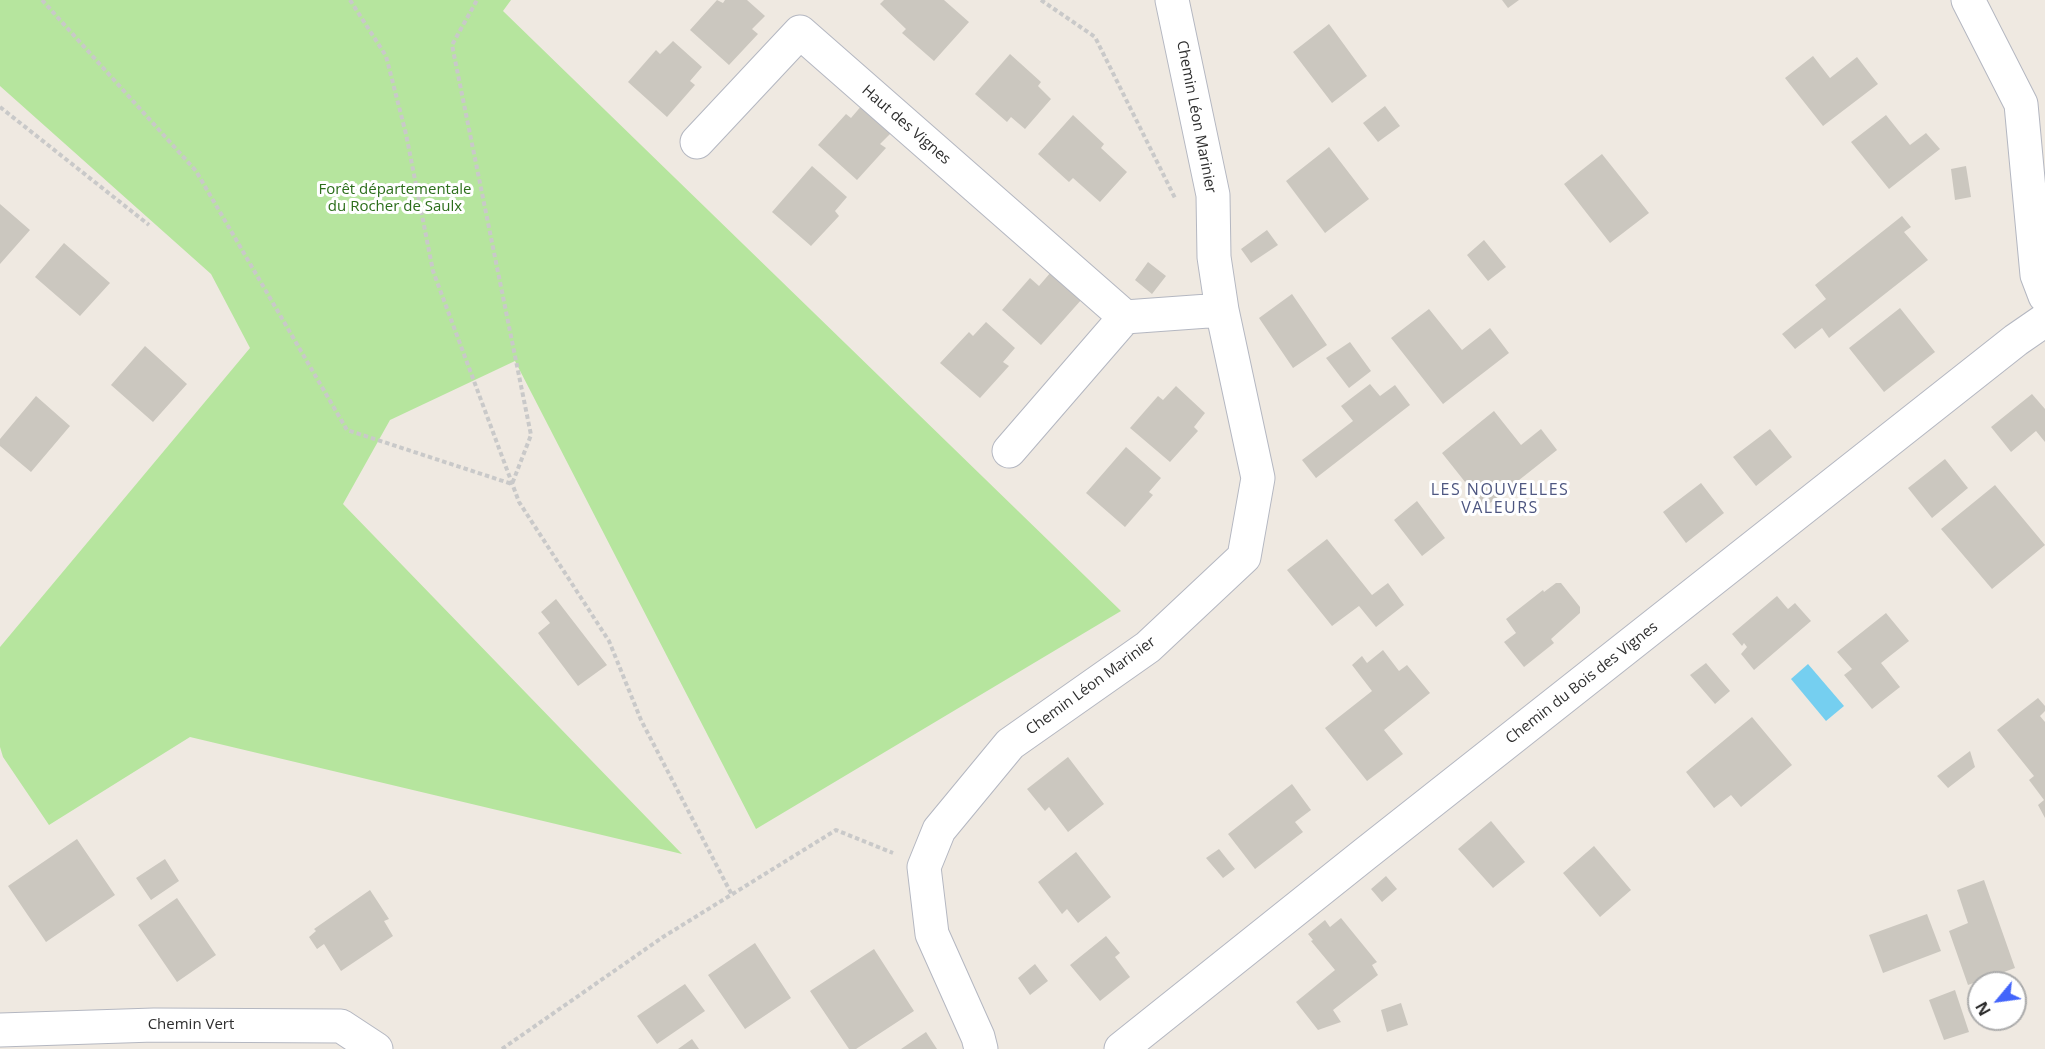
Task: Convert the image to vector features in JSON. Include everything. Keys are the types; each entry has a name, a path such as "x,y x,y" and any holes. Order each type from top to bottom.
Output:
{"street":[{"name":"Chemin Léon Marinier","path":"981,1049 978,1037 932,934 924,867 939,830 1010,744 1148,647 1244,557 1258,478 1222,310 1214,257 1213,195 1172,0"},
{"path":"1968,0 2021,104 2037,275 2045,296"},
{"name":"Haut des Vignes","path":"697,142 800,32 1125,317"},
{"path":"1009,451 1125,317 1222,310"},
{"name":"Chemin du Bois des Vignes","path":"1121,1049 1393,831 2016,340 2045,320"},
{"name":"Chemin Vert","path":"0,1030 154,1025 341,1026 376,1049"}],"path":[{"path":"42,0 196,171 347,430 512,484"},
{"path":"350,0 386,56 406,134 433,271 519,502 609,641 641,720 732,895"},
{"path":"477,0 452,45 531,435 512,484"},
{"path":"1041,0 1095,37 1180,207"},
{"path":"0,107 149,225"},
{"path":"502,1049 663,937 836,830 924,867"}],"green space":[{"name":"Forêt départementale du Rocher de Saulx","path":"0,0 511,0 503,11 1121,611 756,829 515,361 390,420 343,504 682,854 190,737 49,825 3,757 0,747 0,647 250,348 211,274 0,86"}],"water":[{"path":"1808,664 1844,706 1826,721 1791,679"}],"building":[{"path":"717,0 723,3 725,0 747,0 765,16 752,29 758,34 729,65 690,30"},
{"path":"884,0 944,0 969,22 934,61 902,33 906,29 880,4"},
{"path":"1502,0 1519,0 1508,8"},
{"path":"1329,24 1367,76 1332,103 1293,52"},
{"path":"673,41 702,67 690,81 695,85 667,117 628,82 656,50 660,54"},
{"path":"1010,54 1041,82 1038,86 1051,99 1025,129 1011,117 1007,122 975,94"},
{"path":"1813,56 1830,78 1857,57 1878,84 1823,126 1785,78"},
{"path":"863,104 893,131 880,144 886,148 857,180 818,145 846,114 851,118"},
{"path":"1385,106 1400,126 1378,142 1363,123"},
{"path":"1073,115 1104,144 1101,148 1127,172 1100,202 1073,178 1069,182 1038,154"},
{"path":"1886,115 1910,145 1926,133 1940,149 1889,189 1851,142"},
{"path":"1329,147 1369,199 1325,233 1286,181"},
{"path":"1602,154 1649,213 1610,243 1564,184"},
{"path":"812,166 847,197 835,211 839,216 811,246 772,212"},
{"path":"1966,166 1971,197 1955,200 1951,169"},
{"path":"0,204 30,230 0,264"},
{"path":"1902,216 1911,227 1904,232 1928,260 1829,338 1822,328 1795,349 1782,334 1826,299 1815,285"},
{"path":"1267,230 1278,245 1251,263 1241,249"},
{"path":"1484,240 1506,267 1488,281 1467,255"},
{"path":"64,243 110,283 80,316 35,277"},
{"path":"1148,262 1166,276 1152,294 1135,280"},
{"path":"1051,272 1082,299 1041,345 1002,310 1030,278 1039,286"},
{"path":"1292,294 1327,345 1293,368 1259,318"},
{"path":"1900,308 1935,352 1884,392 1849,348"},
{"path":"1429,309 1462,350 1490,328 1509,353 1443,404 1391,338"},
{"path":"986,322 1015,348 1003,362 1009,366 980,398 940,363 969,332 973,336"},
{"path":"1350,342 1371,371 1349,388 1326,358"},
{"path":"145,346 187,384 153,422 111,385"},
{"path":"1370,384 1380,396 1395,385 1410,405 1316,478 1302,460 1353,421 1341,406"},
{"path":"1176,386 1205,413 1194,427 1198,431 1170,462 1130,428 1158,396 1163,400"},
{"path":"2032,394 2045,409 2045,442 2036,431 2011,452 1991,427"},
{"path":"36,396 70,426 31,472 0,446 0,439"},
{"path":"1494,411 1521,445 1541,429 1557,450 1485,507 1442,453"},
{"path":"1770,429 1792,457 1756,486 1733,457"},
{"path":"1126,447 1161,478 1149,492 1153,495 1125,527 1086,493"},
{"path":"1945,459 1968,488 1932,518 1908,488"},
{"path":"1701,483 1724,513 1686,543 1663,512"},
{"path":"1995,485 2045,545 1992,589 1941,529"},
{"path":"1417,501 1445,538 1422,556 1394,520"},
{"path":"1327,539 1372,595 1388,583 1404,605 1376,627 1359,606 1332,626 1287,570"},
{"path":"1556,583 1561,583 1580,607 1580,613 1551,639 1554,643 1524,667 1504,642 1516,633 1506,619 1543,590 1544,592"},
{"path":"1777,596 1788,609 1795,603 1811,621 1754,670 1741,654 1747,647 1744,643 1742,646 1732,634"},
{"path":"556,599 607,665 578,686 538,633 550,623 541,612"},
{"path":"1886,613 1909,641 1881,663 1900,687 1872,709 1844,675 1852,669 1837,652"},
{"path":"1383,650 1399,671 1407,665 1430,693 1384,730 1403,754 1367,781 1325,728 1372,691 1352,665 1362,656 1367,663"},
{"path":"1706,663 1730,691 1715,704 1690,675"},
{"path":"2038,698 2045,706 2045,711 2040,716 2045,722 2045,818 2038,805 2044,800 2029,780 2034,776 1997,730"},
{"path":"1752,717 1792,765 1741,807 1731,795 1714,808 1686,772"},
{"path":"1970,751 1975,767 1948,788 1937,776"},
{"path":"1068,757 1104,804 1068,832 1049,807 1045,811 1027,789"},
{"path":"1292,784 1311,810 1295,822 1303,832 1255,869 1228,834"},
{"path":"1491,821 1525,862 1493,888 1458,849"},
{"path":"77,839 115,895 46,942 8,886"},
{"path":"1594,846 1631,890 1600,917 1563,873"},
{"path":"1219,849 1235,869 1223,878 1206,858"},
{"path":"1076,852 1111,897 1078,923 1067,909 1062,914 1038,882"},
{"path":"165,859 179,881 151,900 136,878"},
{"path":"1386,876 1397,889 1382,902 1371,889"},
{"path":"1984,880 2015,968 2007,971 1967,971 1967,982 1949,931 1968,923 1957,890"},
{"path":"370,890 389,919 384,921 393,936 341,971 324,944 317,949 309,937 316,931 314,929"},
{"path":"177,898 216,955 177,982 138,925"},
{"path":"1927,914 1941,951 1883,973 1869,935"},
{"path":"1341,918 1377,962 1372,965 1378,975 1333,1010 1341,1022 1318,1030 1296,1002 1335,970 1311,941 1313,940 1308,934 1325,920 1330,927"},
{"path":"1106,936 1120,953 1115,957 1130,977 1100,1001 1070,965"},
{"path":"755,943 791,998 745,1029 708,975"},
{"path":"874,949 914,1011 856,1049 849,1049 810,991"},
{"path":"1035,964 1048,981 1030,995 1018,978"},
{"path":"685,984 705,1011 657,1044 637,1016"},
{"path":"1955,990 1969,1032 1944,1040 1929,1000"},
{"path":"1401,1003 1408,1025 1387,1032 1381,1010"},
{"path":"926,1032 937,1049 901,1049"},
{"path":"692,1039 699,1049 678,1049"}],"district":[{"name":"LES NOUVELLES VALEURS","path":"1500,499"}]}
